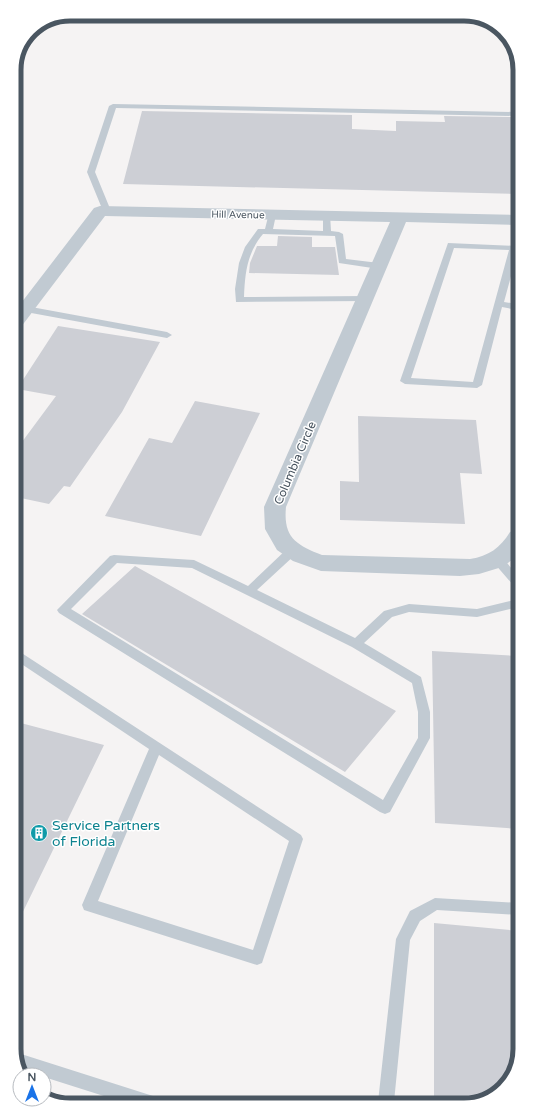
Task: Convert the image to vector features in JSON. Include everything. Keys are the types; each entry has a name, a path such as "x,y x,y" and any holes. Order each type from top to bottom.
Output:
{"street":[{"path":"21,309 100,211 107,211"},
{"name":"Hill Avenue","path":"107,211 513,220"},
{"name":"Columbia Circle","path":"400,217 275,507 273,521 277,534 286,547 292,551 302,557 321,563 460,568 480,566 498,560 511,550 513,546"}],"lane":[{"path":"107,211 91,172 113,106 513,114"},
{"path":"268,231 272,215"},
{"path":"327,216 327,234"},
{"path":"365,299 239,300 242,264 249,244 261,231 339,234 342,261 380,266"},
{"path":"513,248 451,245 405,381 477,385 513,252"},
{"path":"500,304 513,306"},
{"path":"21,313 167,335"},
{"path":"248,591 292,551"},
{"path":"114,559 194,564 248,591 356,644 417,680 424,712 424,738 385,808 63,610 114,559"},
{"path":"498,560 513,577"},
{"path":"356,644 388,614 409,608 477,613 513,605"},
{"path":"21,658 296,838 256,958 89,905 156,747"},
{"path":"386,1098 403,939 415,916 436,904 513,909"},
{"path":"23,1063 134,1098"}],"building":[{"path":"142,111 352,115 352,129 396,131 396,121 445,122 444,116 513,117 513,194 123,184"},
{"path":"278,236 312,237 312,247 335,247 339,275 249,273 250,263 257,246 277,246"},
{"path":"58,326 160,342 122,412 70,487 64,486 49,504 21,498 21,443 56,396 21,390 21,383"},
{"path":"195,401 260,413 201,536 105,516 149,438 172,443"},
{"path":"358,416 476,420 482,474 460,473 465,524 340,520 340,481 359,482"},
{"path":"135,566 396,711 345,772 82,614"},
{"path":"432,651 513,656 513,829 435,823"},
{"name":"Service Partners of Florida","path":"21,723 104,745 21,916"},
{"path":"434,923 513,930 513,1055 508,1071 494,1088 483,1094 464,1098 434,1098"}],"place":[{"name":"Service Partners of Florida","path":"39,833"}]}
